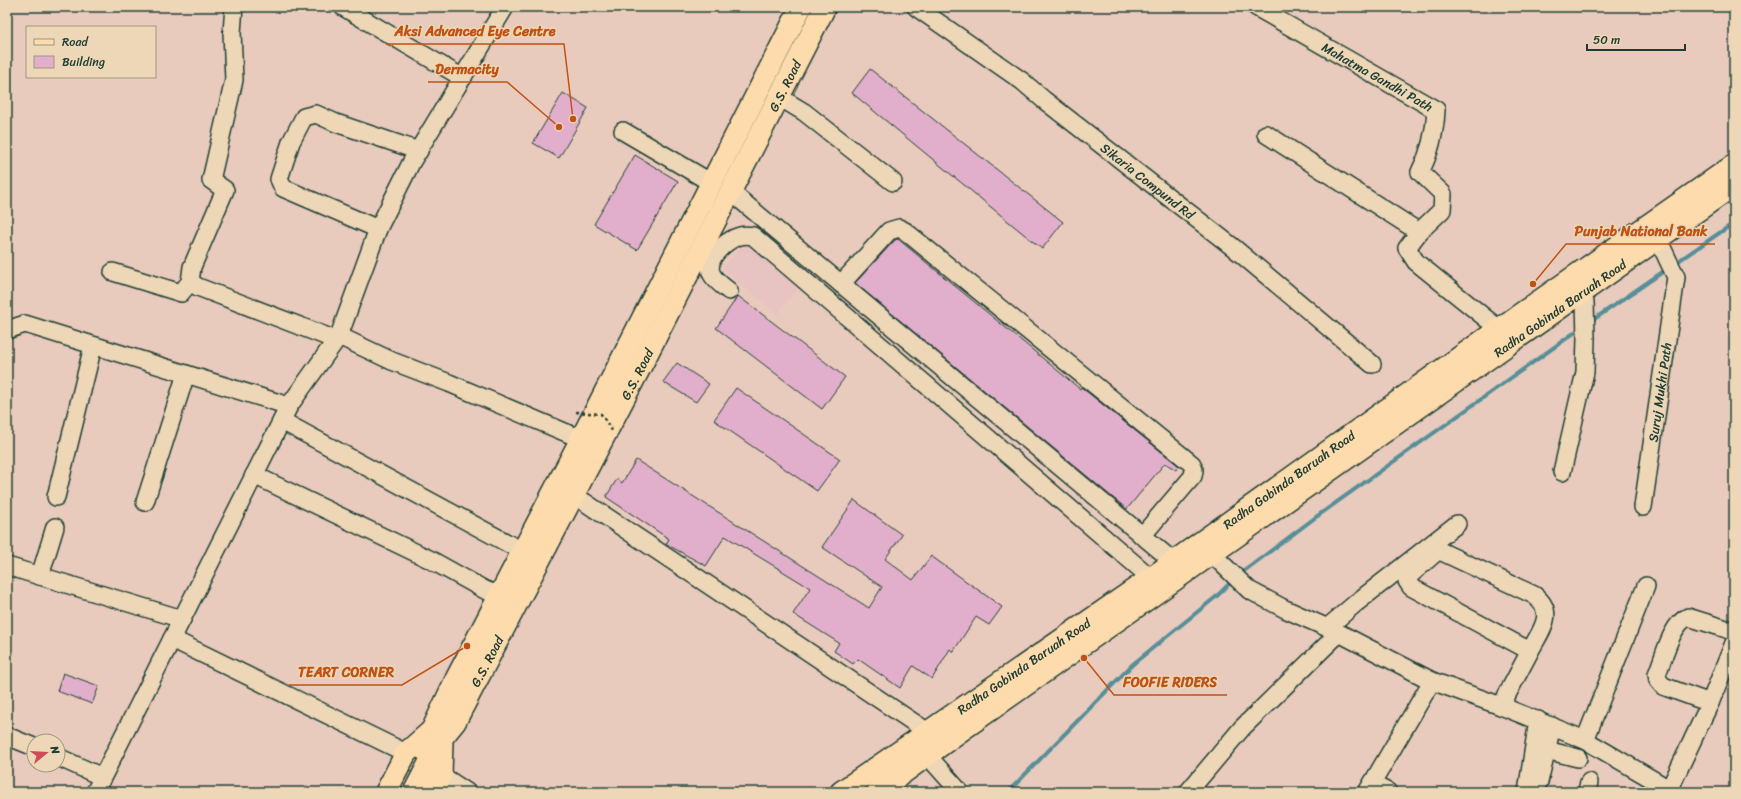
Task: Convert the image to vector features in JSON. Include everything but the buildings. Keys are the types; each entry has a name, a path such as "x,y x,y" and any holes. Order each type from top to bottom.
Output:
{"main road":[{"name":"G.S. Road","path":"438,734 438,714 581,439 710,182 801,7"},
{"name":"G.S. Road","path":"438,734 455,722 574,495 712,246 731,192 825,7"},
{"name":"Radha Gobinda Baruah Road","path":"878,792 924,743 1151,578 1499,329 1734,165"},
{"name":"Radha Gobinda Baruah Road","path":"842,792 924,743 1212,554 1582,293 1662,246 1734,186"},
{"path":"414,792 425,769 438,734"},
{"path":"400,792 425,769 438,734"},
{"path":"386,792 425,769"}],"street":[{"path":"113,272 182,293 190,282 192,267 225,190 211,180 234,80 232,32 234,7"},
{"path":"343,7 463,78"},
{"path":"95,792 289,406 337,338 378,229 419,151 505,7"},
{"name":"Sikaria Compund Rd","path":"916,7 1022,81 1044,100 1234,248 1372,364"},
{"name":"Mahatma Gandhi Path","path":"1256,7 1436,110 1436,127 1424,165 1420,172 1444,194 1442,210 1419,232 1407,248 1416,262 1499,329"},
{"path":"779,98 804,112 893,182"},
{"path":"378,229 283,188 280,180 291,142 304,117 316,114 336,123 419,151"},
{"path":"623,131 710,182"},
{"path":"1266,134 1419,232"},
{"path":"731,192 1174,562"},
{"path":"841,284 889,231 899,228 905,231 933,251 1192,464 1194,470 1193,476 1142,536"},
{"path":"729,291 714,280 710,270 712,246 746,234 754,236 1151,578"},
{"name":"Suruj Mukhi Path","path":"1643,507 1676,277 1662,246"},
{"path":"190,282 198,287 337,338 449,383 581,439"},
{"path":"1562,472 1585,372 1585,302 1582,293"},
{"path":"7,330 25,324 289,406"},
{"path":"56,496 93,346"},
{"path":"145,502 186,374"},
{"path":"282,421 522,551"},
{"path":"254,475 431,560 485,590 499,595"},
{"path":"574,495 708,585 924,743 960,792"},
{"path":"1188,792 1242,728 1356,603 1457,524"},
{"path":"40,576 55,527"},
{"path":"1501,706 1511,690 1546,620 1546,608 1534,595 1440,551 1434,554 1409,576 1407,581 1410,587 1530,651"},
{"path":"1212,554 1249,590 1285,609 1333,630 1432,681 1501,706 1585,740 1672,791 1734,643"},
{"path":"7,566 182,618"},
{"path":"1585,740 1646,586"},
{"path":"1710,703 1663,686 1658,680 1658,674 1675,627 1688,617 1733,631 1734,633"},
{"path":"172,639 468,792"},
{"path":"1388,792 1369,788 1432,681"},
{"path":"1537,792 1546,750 1545,723"},
{"path":"1527,792 1545,723"},
{"path":"7,736 26,744"},
{"path":"1546,750 1578,758"},
{"path":"66,761 102,777"}],"path":[{"path":"576,412 600,414 612,432"}],"shaded area":[{"path":"747,239 802,284 777,314 722,269"}],"waterway":[{"path":"1674,264 1734,223"},
{"path":"1590,322 1667,269"},
{"path":"1240,574 1316,517 1581,328"},
{"path":"1008,792 1133,664 1217,596 1233,580"}],"place":[{"name":"Aksi Advanced Eye Centre","path":"573,119"},
{"name":"Dermacity","path":"559,127"},
{"name":"Punjab National Bank","path":"1533,284"},
{"name":"TEART CORNER","path":"467,646"},
{"name":"FOOFIE RIDERS","path":"1084,658"}]}
